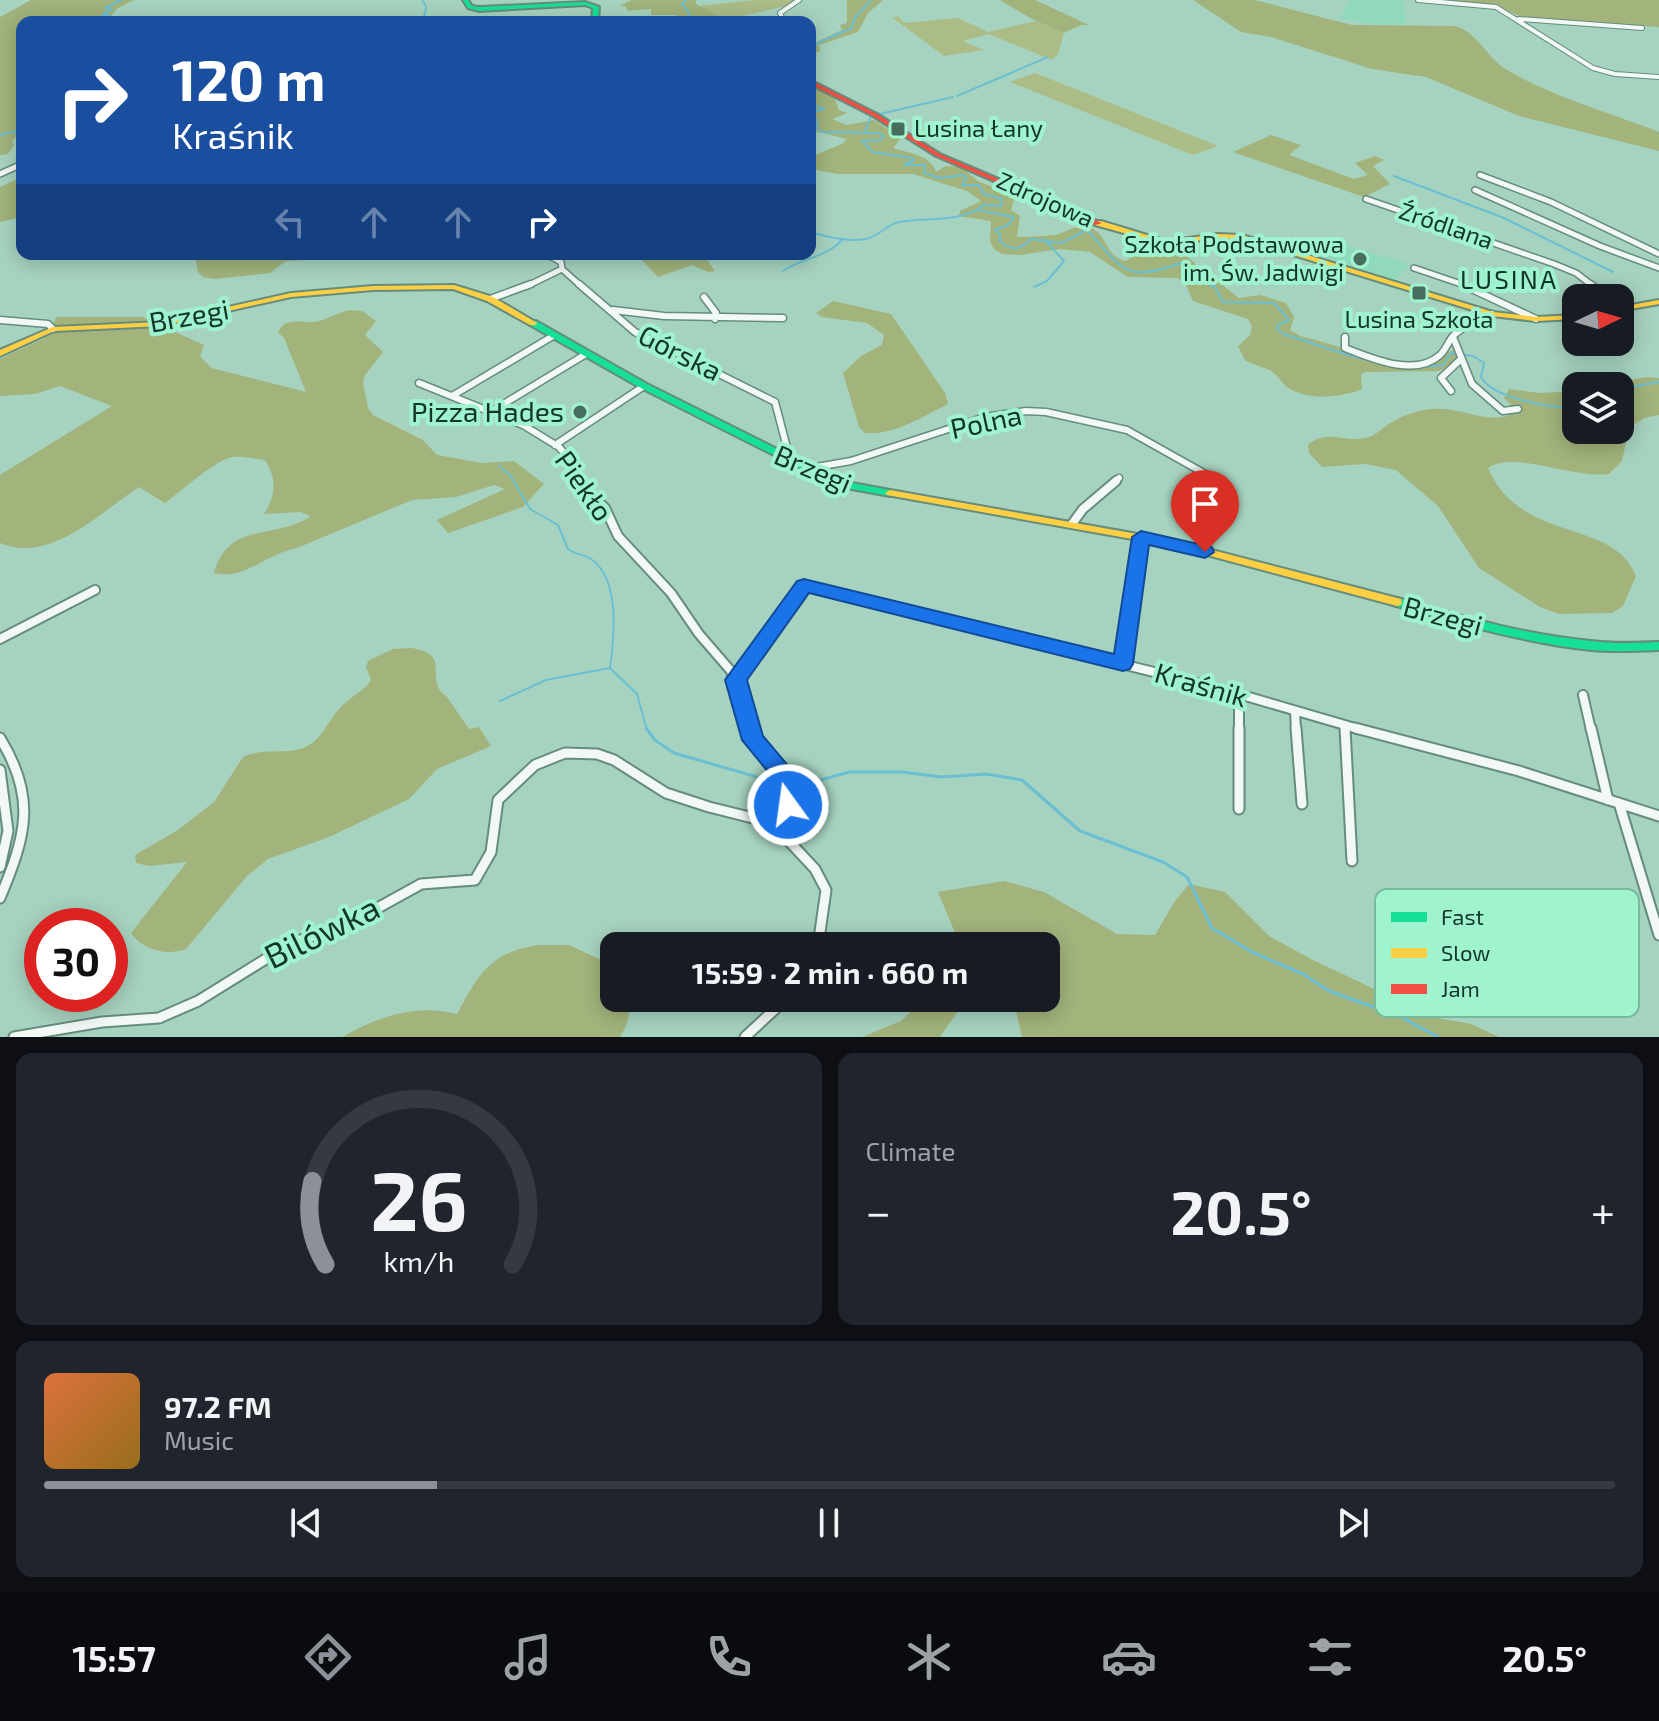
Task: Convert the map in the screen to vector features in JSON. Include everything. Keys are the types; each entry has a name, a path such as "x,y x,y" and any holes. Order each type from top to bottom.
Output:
{"street":[{"path":"465,0 470,7 479,9 585,3 596,7 595,16"},
{"path":"781,16 780,13 799,0"},
{"path":"1418,0 1483,4 1501,9 1593,68 1615,74 1659,77"},
{"path":"1517,19 1642,28"},
{"name":"Zdrojowa","path":"816,85 875,115 946,159 1128,235 1167,243 1225,235 1250,238 1492,314 1536,319 1562,318"},
{"path":"1480,175 1551,202 1659,254"},
{"path":"1475,190 1600,246 1659,268"},
{"name":"Źródlana","path":"1366,199 1554,264 1576,273 1591,284"},
{"name":"Górska","path":"557,260 562,269 635,332 775,402 791,463"},
{"path":"1414,268 1488,294 1536,319"},
{"path":"490,299 562,269"},
{"name":"Brzegi","path":"0,353 53,329 161,324 291,295 443,285 490,299 644,386 791,463 838,484 1141,537 1521,635 1581,645 1659,646"},
{"path":"704,297 716,313 715,319"},
{"path":"1634,305 1659,302"},
{"path":"613,310 715,319 783,318"},
{"path":"1345,337 1345,348 1361,355 1382,361 1420,364 1438,356 1453,337 1477,320 1492,314"},
{"path":"0,320 48,324 53,329"},
{"path":"452,396 553,336"},
{"path":"1453,337 1471,384 1499,409 1506,412 1518,409"},
{"path":"492,411 586,354"},
{"path":"1451,391 1441,378 1460,356"},
{"name":"Piekło","path":"419,383 492,411 555,445 570,459 572,478 605,508 618,536 671,593 736,680"},
{"path":"555,445 644,386"},
{"name":"Polna","path":"803,469 851,461 985,417 1026,411 1046,412 1127,430 1209,476"},
{"path":"1072,524 1083,509 1119,478"},
{"path":"1123,664 1141,537"},
{"name":"Kraśnik","path":"736,680 804,585 1239,695 1519,771 1659,816"},
{"path":"0,639 95,590"},
{"path":"736,680 753,740 790,781 786,838 815,869 826,890 820,932"},
{"path":"1239,695 1239,809"},
{"path":"1583,695 1613,801 1659,935"},
{"path":"1295,712 1302,804"},
{"path":"1345,725 1352,861"},
{"path":"0,738 21,772 25,826 19,853 0,898"},
{"name":"Bilówka","path":"14,1037 102,1022 159,1018 198,1001 290,944 356,920 421,884 475,880 486,868 492,854 498,800 544,758 562,752 600,755 665,793 785,826"},
{"path":"0,770 8,831 0,867"},
{"path":"745,1037 772,1012"}],"shaded area":[{"path":"31,0 134,0 118,8 111,16 16,16 16,137 8,154 0,155 0,17"},
{"path":"632,0 696,0 696,4 719,16 651,15 651,9 628,11 625,6 619,6"},
{"path":"754,0 796,0 786,6 743,16 719,16 699,6"},
{"path":"847,0 883,0 868,13 858,32 819,45 820,51 816,53 816,42 842,30 840,25 847,23"},
{"path":"1000,0 1035,0 1089,25 1081,25 1064,33"},
{"path":"1193,0 1254,0 1352,25 1456,26 1471,34 1500,65 1525,80 1659,132 1659,151 1519,116 1426,77 1372,69 1271,37 1241,32"},
{"path":"1349,0 1403,0 1406,24 1382,25 1340,19"},
{"path":"1438,0 1659,0 1659,27 1524,18 1495,5"},
{"path":"898,16 904,23 958,18 988,32 1036,21 1064,33 1058,54 1052,60 989,34 963,41 984,50 944,56 893,18"},
{"path":"1035,73 1218,146 1193,155 1010,82"},
{"path":"816,88 835,99 839,110 847,113 832,119 847,125 874,120 901,138 893,148 924,158 936,172 946,166 961,167 978,181 1012,195 1011,210 1020,216 1017,237 1055,235 1086,226 1097,231 1110,251 1126,261 1132,257 1136,244 1160,244 1189,258 1195,263 1195,272 1216,280 1239,298 1260,295 1286,303 1294,317 1290,330 1300,336 1391,361 1426,362 1456,350 1456,359 1438,371 1366,372 1361,374 1362,389 1344,394 1324,397 1295,391 1271,371 1245,360 1238,346 1250,335 1252,326 1248,319 1193,301 1185,283 1177,278 1128,277 1090,252 1061,249 1020,255 1002,254 994,249 990,241 991,221 959,216 960,211 981,201 967,191 913,174 838,174 816,170 816,155 847,139 816,131"},
{"path":"1271,135 1301,145 1289,155 1354,179 1368,175 1355,163 1375,156 1384,160 1373,166 1390,184 1364,197 1233,152"},
{"path":"16,180 16,218 0,222 0,187"},
{"name":"Szkoła Podstawowa im. Św. Jadwigi","path":"1331,241 1410,264 1395,280 1311,253"},
{"path":"196,260 305,260 286,261 270,273 214,279 203,277 198,272"},
{"path":"642,260 707,260 715,271 708,272 692,265 658,277"},
{"path":"833,301 891,314 945,393 948,404 897,428 865,433 859,427 843,373 861,356 882,345 884,335 867,323 822,317 816,313"},
{"path":"350,310 362,311 376,321 365,335 383,352 365,375 363,383 368,408 373,415 423,440 437,455 482,463 514,461 544,484 523,507 448,533 437,520 505,489 494,485 456,497 412,500 245,570 214,573 230,545 242,538 282,528 311,516 300,512 264,514 274,487 269,467 265,460 233,457 209,469 165,503 139,487 91,522 56,541 38,547 19,548 0,543 0,475 112,406 60,386 35,394 0,396 0,359 45,338 57,317 142,317 204,345 200,356 211,368 306,392 284,338 278,332 286,323 319,321"},
{"path":"1659,378 1659,415 1644,418 1634,425 1634,379"},
{"path":"1509,389 1562,392 1562,444 1626,444 1622,461 1609,474 1578,473 1513,462 1488,468 1503,492 1522,509 1608,545 1625,558 1636,576 1623,606 1612,613 1559,614 1540,607 1479,568 1438,506 1396,470 1365,464 1322,467 1309,453 1308,445 1322,437 1366,438 1399,418 1421,411 1444,409 1493,418 1510,415 1517,411 1504,398"},
{"path":"411,648 430,654 434,659 441,692 469,729 479,727 491,746 437,769 409,799 329,837 268,859 247,876 186,949 171,952 156,950 137,939 131,933 187,862 149,866 136,863 135,855 178,830 214,802 243,757 300,749 313,742 343,705 369,683 368,661 393,649"},
{"path":"1004,881 1044,892 1117,934 1155,935 1189,884 1225,892 1269,936 1375,989 1375,1017 1433,1017 1471,1024 1499,1037 1022,1037 1016,1012 1060,1012 1060,932 955,932 938,892"},
{"path":"538,945 569,945 600,959 600,1012 630,1012 620,1037 342,1037 369,1023 412,1011 457,1014 487,968 521,949"},
{"path":"911,1012 957,1012 940,1037 862,1037 901,1021"}],"waterway":[{"path":"104,16 109,15 103,14 112,9 105,8 121,0"},
{"path":"422,0 426,6"},
{"path":"686,0 682,4 688,16"},
{"path":"816,45 852,28 854,19 871,0"},
{"path":"424,16 426,8"},
{"path":"957,96 1048,57"},
{"path":"880,114 953,97"},
{"path":"816,106 824,109 816,111"},
{"path":"865,132 871,116"},
{"path":"816,119 822,132 879,133 884,136 881,140 862,141 873,152 912,158 914,160 904,165 925,165 924,173 940,178 963,175 966,177 962,185 979,185 984,194 1002,199 1001,206 984,205 965,215 895,223 866,239 844,239 816,234"},
{"path":"0,135 16,131"},
{"path":"1394,176 1504,218 1613,272"},
{"path":"978,210 1014,217 1008,225 995,230 1000,234 1000,242 1009,247 1020,248 1031,239 1046,241"},
{"path":"1046,241 1061,243 1087,230 1126,269 1147,272 1181,263 1187,266 1184,274 1215,287 1223,302 1274,303 1289,320 1278,325 1277,329 1284,334 1362,359 1402,366 1443,365 1451,353 1473,356 1484,363 1481,377 1498,391 1539,404 1562,407"},
{"path":"816,255 842,240"},
{"path":"1034,287 1047,281 1064,261 1046,241"},
{"path":"783,271 805,260"},
{"path":"1634,386 1659,382"},
{"path":"499,466 510,475 530,509 558,525 568,549 591,559 601,568 613,610 610,668"},
{"path":"500,701 546,680 610,668"},
{"path":"610,668 637,694 647,729"},
{"path":"647,729 655,740 674,753 785,785"},
{"path":"800,781 813,782 850,772 902,772 942,777 986,774 1022,780 1080,831 1163,862 1187,877 1212,928 1254,953 1303,974 1329,991 1375,1008"},
{"path":"1401,1017 1438,1037"}],"traffic: fast":[{"path":"465,0 470,7 479,9 585,3 596,7 595,16"},
{"path":"533,323 644,386 838,484 890,493"},
{"path":"1397,602 1559,642 1592,646 1659,646"}],"traffic: slow":[{"path":"1098,223 1167,243 1217,236 1242,237 1492,314 1536,319 1562,318"},
{"path":"0,353 53,329 161,324 291,295 373,288 454,287 490,299 533,323"},
{"path":"1634,306 1659,302"},
{"path":"890,493 1177,544 1397,602"}],"traffic: jam":[{"path":"816,85 875,115 938,155 1098,223"}],"place":[{"name":"Lusina Łany","path":"898,129"},
{"name":"Szkoła Podstawowa im. Św. Jadwigi","path":"1360,259"},
{"name":"Lusina Szkoła","path":"1419,293"},
{"name":"Pizza Hades","path":"580,412"}],"district":[{"name":"LUSINA","path":"1509,280"}],"route":[{"path":"788,805 790,781 753,740 736,680 804,585 1123,664 1141,537 1205,552"}]}
